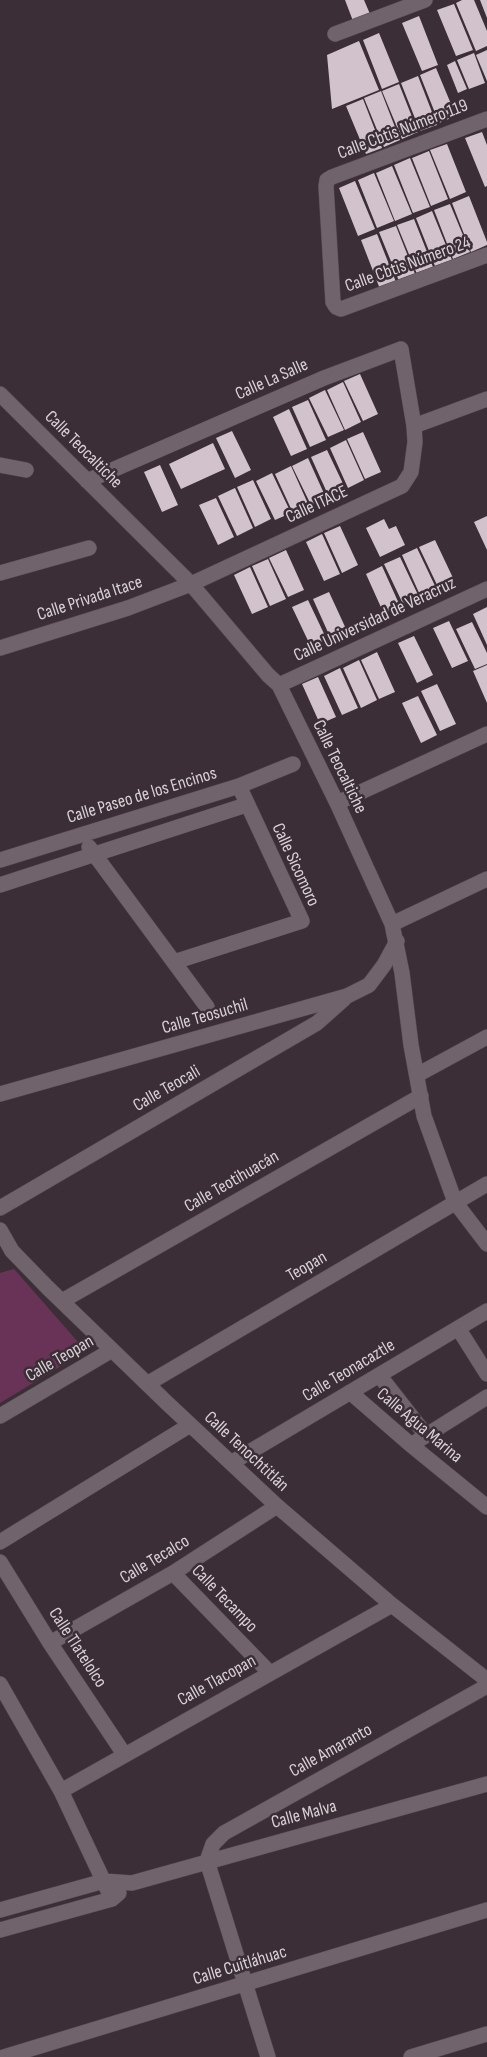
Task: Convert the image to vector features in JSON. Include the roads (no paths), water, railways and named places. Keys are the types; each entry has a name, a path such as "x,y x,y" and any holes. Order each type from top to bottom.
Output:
{"street":[{"path":"335,34 425,0"},
{"name":"Calle Cbtis Número 119","path":"341,309 336,307 333,302 327,180 487,119"},
{"name":"Calle Cbtis Número 24","path":"341,309 487,255"},
{"name":"Calle La Salle","path":"88,481 324,378 401,349 414,426"},
{"name":"Calle Teocaltiche","path":"0,394 191,584 278,685 337,804 392,924 397,941 424,1116 455,1202 487,1244"},
{"path":"414,426 487,399"},
{"name":"Calle ITACE","path":"191,584 402,486 411,472 415,442 414,426"},
{"path":"0,465 26,470"},
{"path":"0,573 89,548"},
{"name":"Calle Privada Itace","path":"0,648 128,608 191,584"},
{"name":"Calle Universidad de Veracruz","path":"278,685 487,589"},
{"path":"337,804 487,734"},
{"name":"Calle Paseo de los Encinos","path":"0,860 239,786 293,764"},
{"name":"Calle Sicomoro","path":"174,962 302,921 246,805 239,786"},
{"path":"0,885 246,805"},
{"path":"79,836 95,854 207,1007"},
{"path":"392,924 487,879"},
{"name":"Calle Teosuchil","path":"0,1094 347,996 369,985 384,966 397,941"},
{"name":"Calle Teocali","path":"0,1208 318,1023 347,996"},
{"path":"417,1075 487,1037"},
{"name":"Calle Teotihuacán","path":"62,1301 421,1096"},
{"name":"Teopan","path":"146,1384 487,1184"},
{"name":"Calle Tenochtitlán","path":"0,1230 6,1253 62,1301 230,1463 392,1605 487,1680"},
{"name":"Calle Teonacaztle","path":"230,1463 487,1312"},
{"path":"458,1328 487,1374"},
{"name":"Calle Teopan","path":"0,1416 112,1350"},
{"path":"379,1375 426,1435"},
{"name":"Calle Agua Marina","path":"350,1392 487,1507"},
{"path":"411,1445 487,1397"},
{"path":"0,1542 190,1425"},
{"name":"Calle Tecalco","path":"50,1643 173,1572 277,1506"},
{"name":"Calle Tlatelolco","path":"0,1562 50,1643 124,1754"},
{"name":"Calle Tecampo","path":"173,1572 270,1673"},
{"name":"Calle Tlacopan","path":"61,1790 392,1605"},
{"path":"0,1684 61,1790 112,1899"},
{"name":"Calle Amaranto","path":"207,1861 213,1844 224,1833 487,1686"},
{"name":"Calle Malva","path":"0,1910 104,1881 132,1883 487,1784"},
{"path":"207,1861 268,2057"},
{"name":"Calle Malva","path":"0,1930 112,1899 132,1883"},
{"name":"Calle Cuitláhuac","path":"4,2057 246,1985 487,1910"},
{"path":"411,2057 487,2034"}]}
